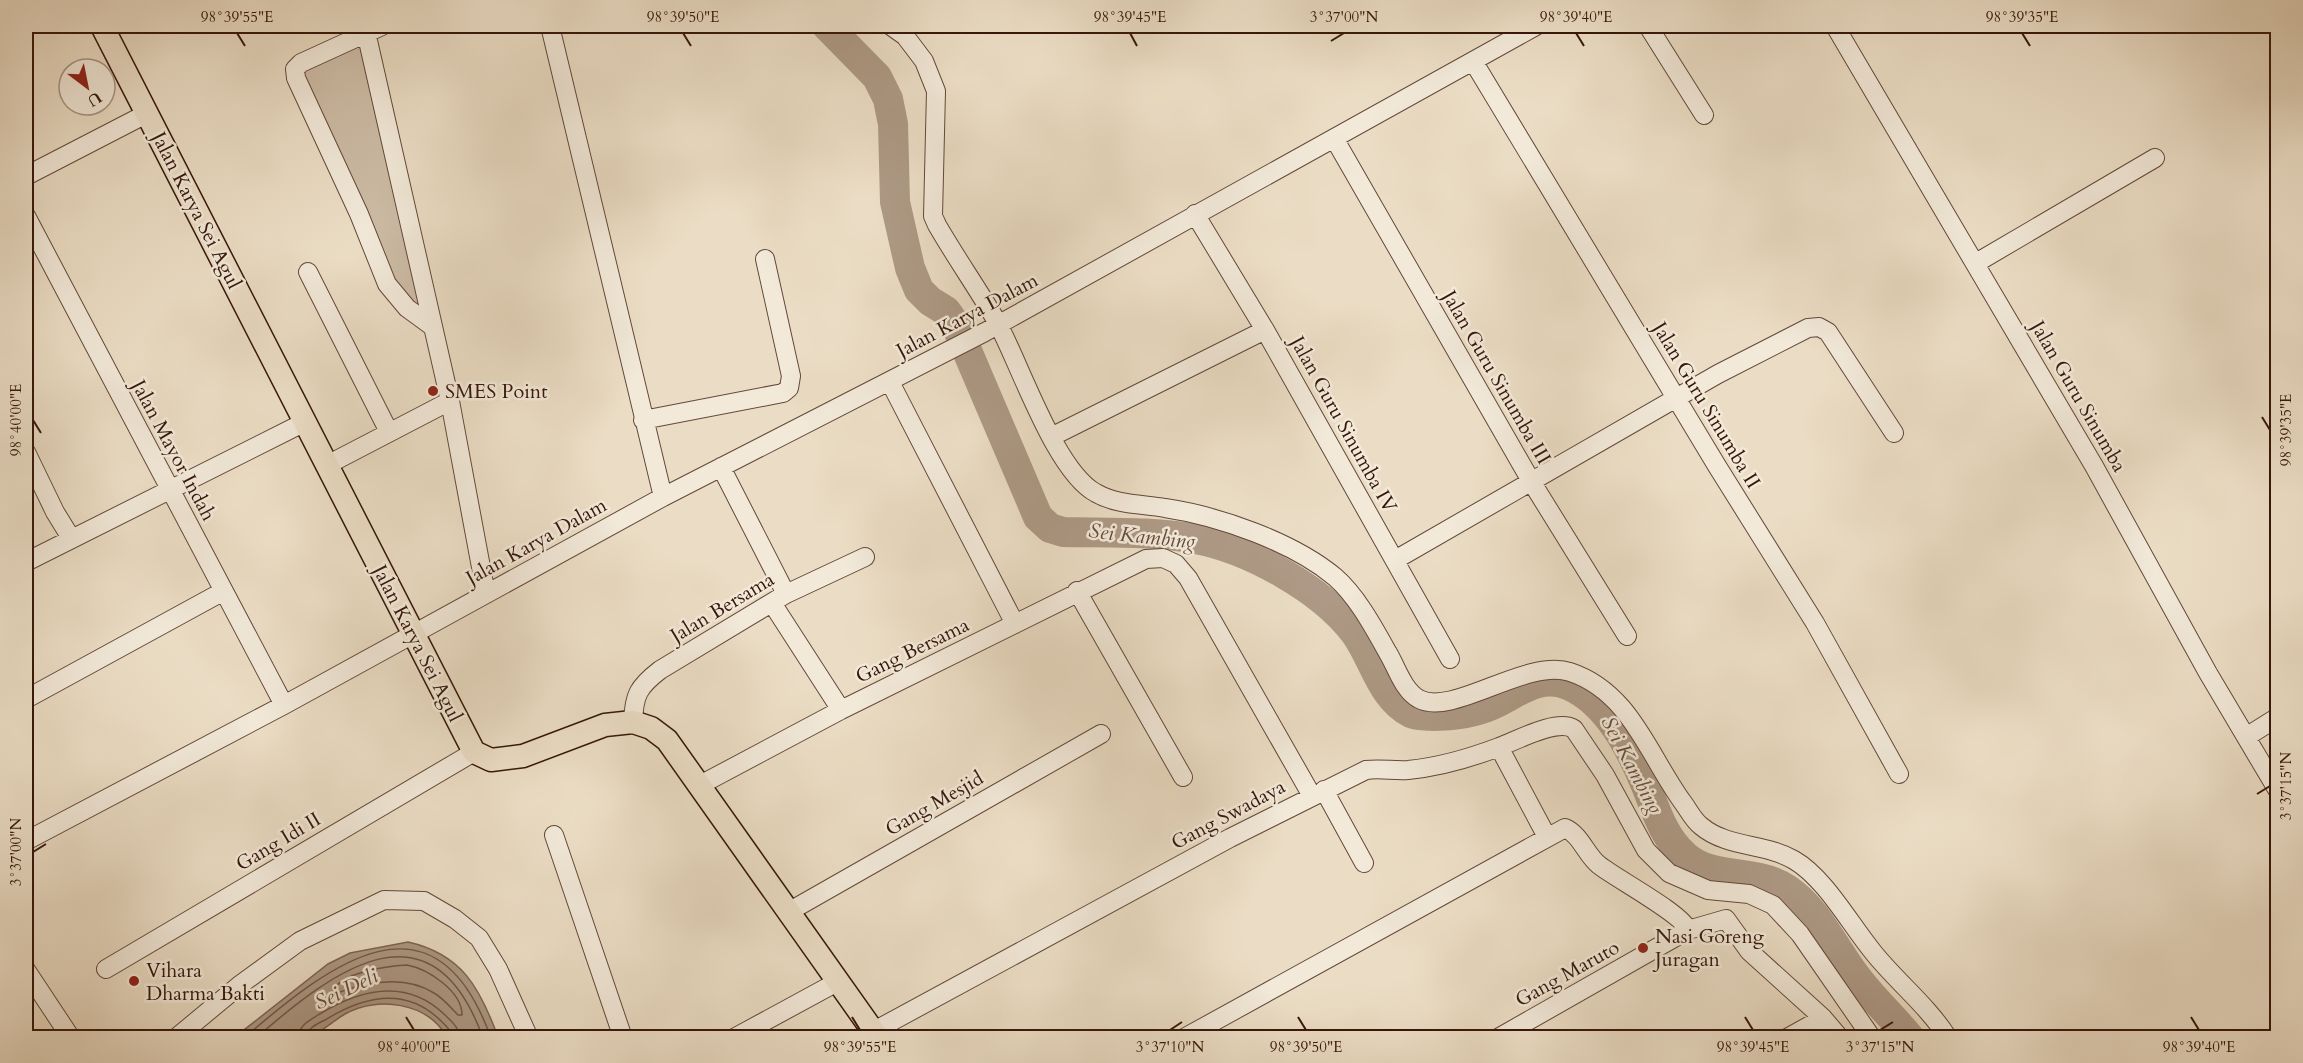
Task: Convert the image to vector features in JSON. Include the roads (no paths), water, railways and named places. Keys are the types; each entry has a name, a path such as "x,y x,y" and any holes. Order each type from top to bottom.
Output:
{"main road":[{"name":"Jalan Karya Sei Agul","path":"102,26 474,752"},
{"path":"474,752 491,760 514,758 605,725 633,722 651,728 667,740 876,1034"}],"street":[{"path":"550,26 663,497"},
{"path":"891,26 904,36 924,61 936,91 933,216 936,225 1051,437 1082,485 1098,495 1121,502 1169,508 1271,537 1335,578 1360,608 1407,689 1420,700 1444,703 1494,684 1552,668 1588,680 1616,700 1642,734 1672,788 1700,826 1724,839 1781,853 1809,871 1878,958 1948,1038"},
{"name":"Jalan Karya Dalam","path":"26,841 284,705 663,497 992,329 1536,26"},
{"path":"1648,26 1704,116"},
{"name":"Jalan Guru Sinumba","path":"1835,26 1976,263 2277,791"},
{"path":"433,327 407,308 387,284 359,214 296,78 295,69 301,63 374,29 433,327 450,401 486,594"},
{"name":"Jalan Guru Sinumba II","path":"1473,61 1676,399 1815,623 1899,774"},
{"path":"26,176 148,113"},
{"name":"Jalan Guru Sinumba III","path":"1334,138 1531,481 1627,636"},
{"path":"1976,263 2155,158"},
{"name":"Jalan Guru Sinumba IV","path":"1195,214 1265,330 1450,659"},
{"name":"Jalan Mayor Indah","path":"26,216 222,592 284,705"},
{"path":"643,420 783,393 789,388 791,376 765,259"},
{"path":"308,272 389,432"},
{"path":"1395,560 1676,399 1802,330 1819,327 1832,338 1894,433"},
{"path":"1051,437 1265,330"},
{"path":"890,382 1015,624"},
{"path":"327,465 450,401"},
{"path":"26,562 305,422"},
{"path":"26,452 54,512 72,538"},
{"path":"721,467 779,598 841,710"},
{"name":"Jalan Bersama","path":"633,722 634,699 644,682 779,598 865,557"},
{"name":"Gang Bersama","path":"700,785 841,710 1077,591 1146,559 1163,558 1176,564 1188,578 1318,793"},
{"path":"1077,591 1183,777"},
{"path":"26,699 222,592"},
{"path":"2246,737 2277,717"},
{"name":"Gang Swadaya","path":"876,1034 1318,793 1366,770 1386,768 1405,770 1442,765 1499,747 1533,732 1570,726 1605,775 1646,850 1670,873 1708,890 1749,894 1773,905 1800,934 1872,1038"},
{"name":"Gang Mesjid","path":"790,911 1101,734"},
{"path":"1499,747 1547,837"},
{"name":"Gang Idi II","path":"106,969 474,752"},
{"path":"1318,793 1364,863"},
{"path":"1184,1038 1565,828 1597,864 1632,885 1682,921 1688,930"},
{"path":"554,835 623,1038"},
{"path":"176,1038 242,984 300,941 384,900 424,901 455,918 479,938 498,969 529,1038"},
{"name":"Gang Maruto","path":"1498,1038 1688,930 1726,918 1749,951 1823,1018"},
{"path":"26,970 71,1038"},
{"path":"734,1038 840,981"},
{"path":"1787,1038 1823,1018 1840,1038"}],"water":[{"name":"Sei Deli","path":"408,942 442,955 455,964 476,989 498,1037 447,1037 427,1016 415,1010 387,1004 358,1008 309,1037 285,1039 235,1037 328,964 350,953"}],"waterway":[{"name":"Sei Kambing","path":"827,26 877,77 888,99 893,124 895,202 910,268 919,290 930,301 946,311 956,325 1038,517 1050,528 1063,532 1130,533 1196,539 1239,552 1283,573 1324,601 1341,617 1362,643 1392,698 1413,714 1439,716 1470,712 1492,705 1537,683 1557,682 1582,693 1606,715 1626,743 1661,823 1677,848 1695,863 1707,868 1762,878 1787,889 1798,897 1816,918 1861,983 1910,1038"}],"place":[{"name":"SMES Point","path":"433,391"},
{"name":"Nasi Goreng Juragan","path":"1643,948"},
{"name":"Vihara Dharma Bakti","path":"134,981"}]}
